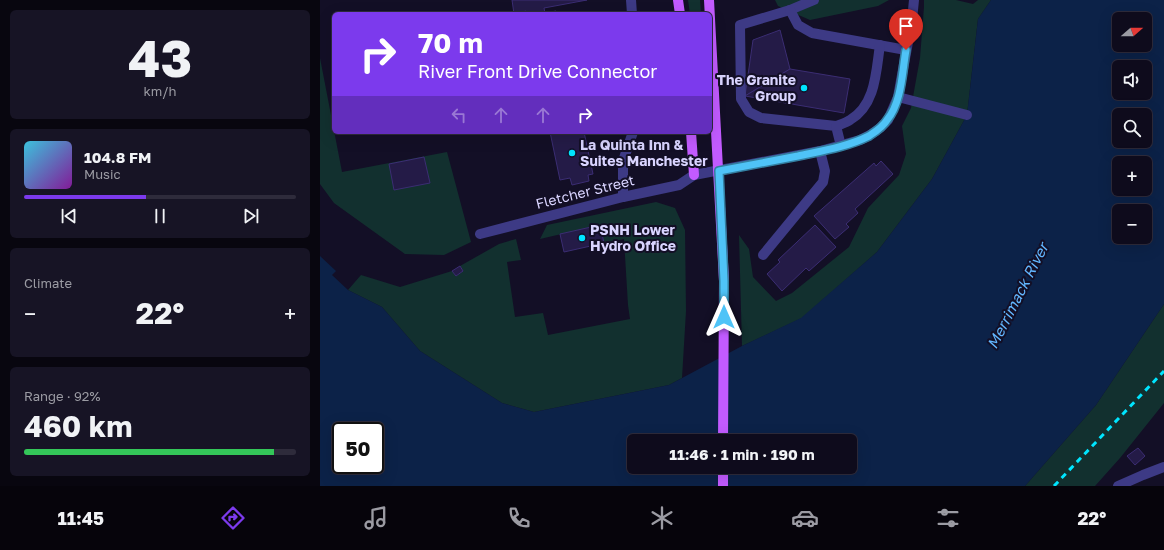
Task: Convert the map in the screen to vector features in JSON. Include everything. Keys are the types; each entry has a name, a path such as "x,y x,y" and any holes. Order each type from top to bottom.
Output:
{"main road":[{"path":"678,0 680,12"},
{"path":"709,0 710,12"},
{"path":"712,51 724,281 723,434"},
{"path":"691,134 694,175"},
{"path":"723,474 723,486"}],"street":[{"path":"631,0 632,12"},
{"path":"814,0 790,10 740,25 741,99 749,112 761,118 836,126 850,120 867,104 872,94 880,45"},
{"name":"Fletcher Street","path":"480,234 679,184 694,175 820,151 841,146 870,135 888,120 898,97 912,20 914,0"},
{"path":"790,10 798,25 812,33 906,50"},
{"path":"898,97 967,115"},
{"path":"836,126 841,146"},
{"path":"623,197 624,161 632,134"},
{"path":"763,255 823,182 825,171 820,151"},
{"path":"1118,486 1164,467"}],"green space":[{"path":"688,0 700,0 701,12 690,12"},
{"path":"775,0 889,0 878,6 810,20 778,6"},
{"path":"924,0 956,0 973,4 978,0 991,0 978,19 967,115 932,179 877,252 802,318 742,346 739,235 749,249 753,277 776,301 792,293 849,247 868,208 899,175 906,154 902,126 911,108 920,58"},
{"path":"320,58 332,120 332,134 335,134 342,172 447,152 471,242 444,255 405,254 334,203 320,184"},
{"path":"656,202 675,208 685,230 686,311 682,378 669,385 534,412 502,403 420,351 382,307 348,290 361,275 400,287 452,271 456,276 463,271 460,266 499,244 516,239 521,260 507,262 515,317 543,313 548,335 630,319 624,239 604,243 600,225 540,239 547,225"},
{"path":"1164,304 1164,403 1120,458 1095,486 1025,486 1096,405"}],"water":[{"name":"Merrimack River","path":"991,0 1164,0 1164,304 1096,405 1025,486 320,486 320,256 336,271 332,275 348,290 382,307 420,351 502,403 534,412 669,385 742,346 801,318 877,252 932,179 967,115 978,19"}],"building":[{"path":"512,0 587,0 544,8 545,12 514,12"},
{"path":"780,30 790,69 745,96 753,40"},
{"name":"The Granite Group","path":"790,69 850,79 844,113 745,96"},
{"name":"La Quinta Inn & Suites Manchester","path":"550,134 584,134 593,174 588,175 589,181 572,185 570,178 560,180"},
{"path":"424,157 430,183 394,190 389,164"},
{"path":"881,161 893,174 855,209 858,213 846,224 849,227 835,239 814,216 874,163 876,166"},
{"name":"PSNH Lower Hydro Office","path":"600,225 604,243 564,252 560,234"},
{"path":"815,225 836,247 809,271 806,268 782,291 767,274 780,262 778,260"},
{"path":"460,266 463,271 456,276 452,271"},
{"path":"1138,448 1145,456 1135,465 1127,456"}],"railway":[{"path":"1054,486 1164,371"}],"place":[{"name":"The Granite Group","path":"804,88"},
{"name":"La Quinta Inn & Suites Manchester","path":"572,153"},
{"name":"PSNH Lower Hydro Office","path":"582,238"}],"route":[{"path":"724,317 724,281 719,171 841,146 870,135 888,120 894,109 898,97 906,50"}]}
